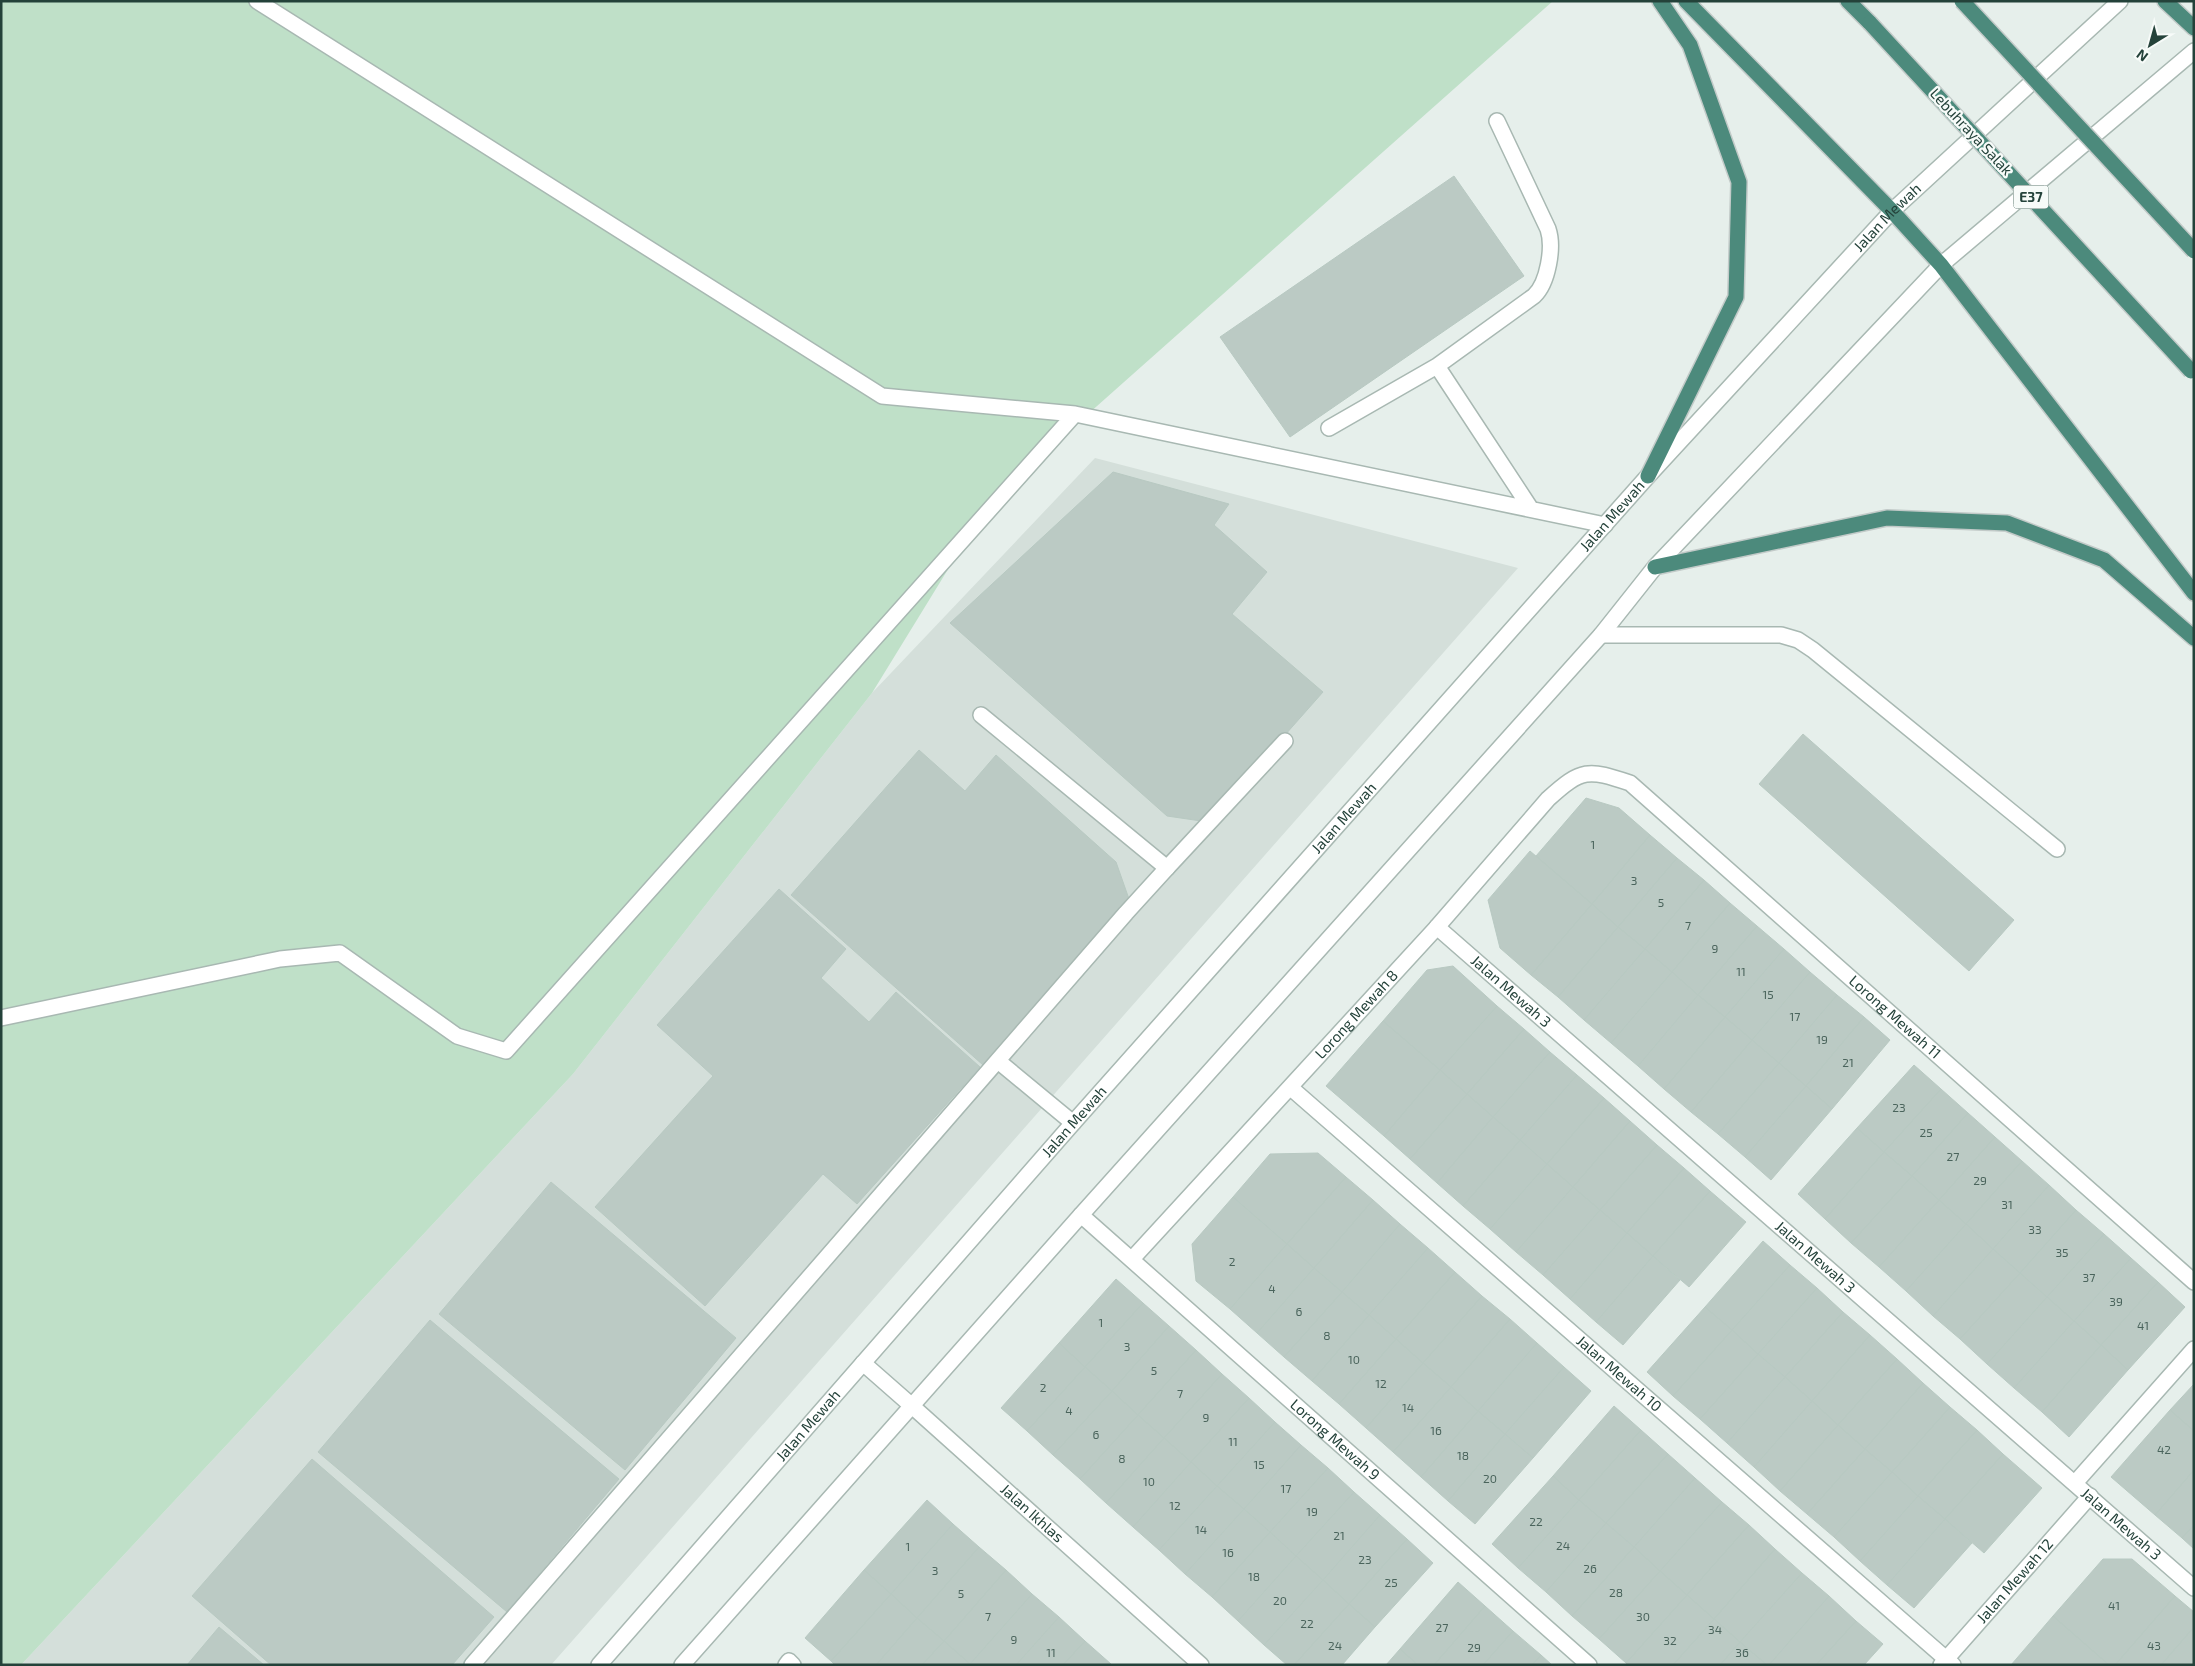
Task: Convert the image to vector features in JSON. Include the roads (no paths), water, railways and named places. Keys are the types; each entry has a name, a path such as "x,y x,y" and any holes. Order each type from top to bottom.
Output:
{"highway":[{"path":"1648,476 1736,297 1737,268 1739,182 1690,45 1660,1"},
{"path":"1686,1 1892,211 1941,265 2194,593"},
{"name":"Lebuhraya Salak","path":"1848,1 2192,373"},
{"path":"1962,1 2194,251"},
{"path":"2165,1 2194,28"},
{"path":"1655,566 1887,518 2006,523 2104,560 2194,638"}],"street":[{"path":"256,1 882,396 1075,414 1605,525"},
{"name":"Jalan Mewah","path":"599,1665 1073,1123 1648,476 1892,211 2120,1"},
{"path":"682,1665 1081,1214 1601,635 1655,566 1941,265 2194,51"},
{"path":"1329,428 1437,366 1534,296 1543,284 1546,277 1551,237 1497,121"},
{"path":"1437,366 1531,509"},
{"path":"1,1018 280,960 340,953 457,1036 506,1051 1075,414"},
{"path":"1601,635 1781,635 1798,640 1821,656 2057,849"},
{"path":"981,715 1167,868"},
{"path":"472,1665 1126,913 1285,741"},
{"name":"Lorong Mewah 8","path":"1132,1259 1437,927 1548,799 1564,784 1585,773"},
{"name":"Lorong Mewah 11","path":"1585,773 1606,775 1630,783 2194,1282"},
{"name":"Jalan Mewah 3","path":"1437,927 2194,1588"},
{"path":"998,1061 1073,1123"},
{"name":"Jalan Mewah 10","path":"1291,1088 1947,1663"},
{"name":"Lorong Mewah 9","path":"1081,1214 1589,1665"},
{"path":"2075,1483 2194,1349"},
{"name":"Jalan Ikhlas","path":"863,1363 1201,1665"},
{"name":"Jalan Mewah 12","path":"1947,1663 2090,1496"}]}
